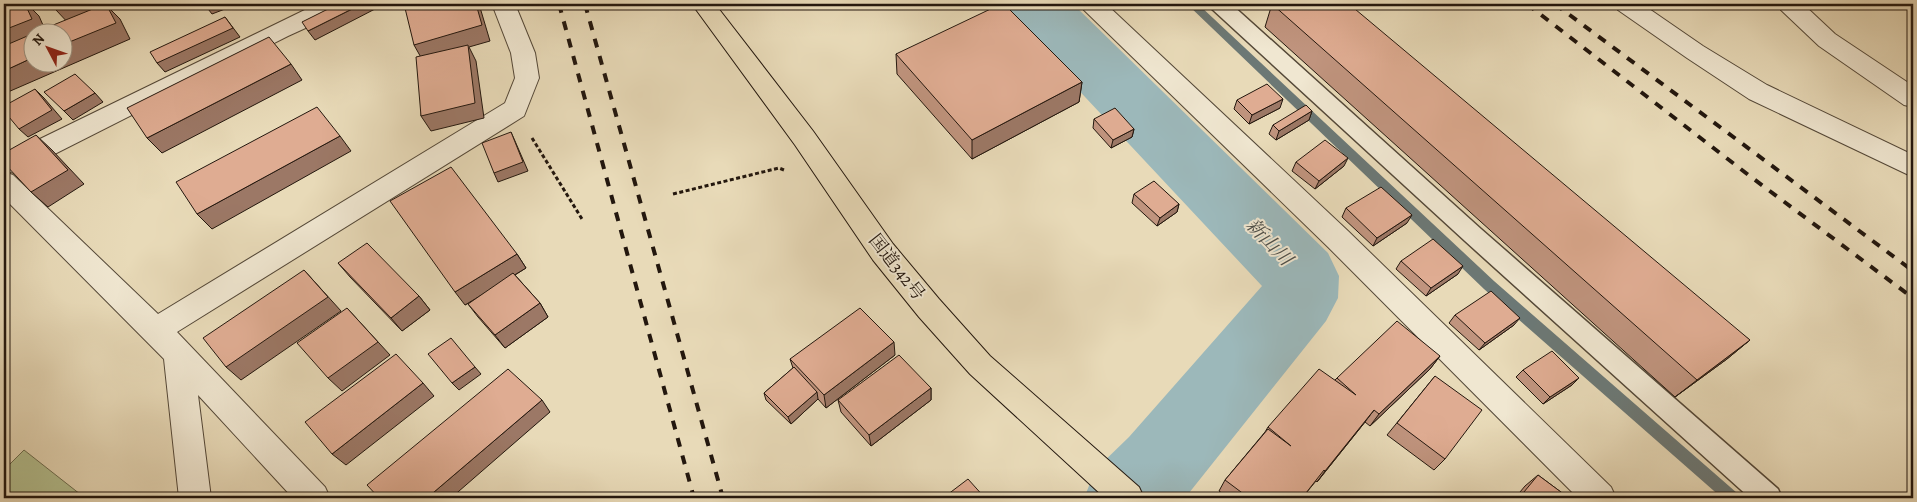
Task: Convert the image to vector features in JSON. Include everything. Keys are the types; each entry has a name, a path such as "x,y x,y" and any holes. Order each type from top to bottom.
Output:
{"highway":[{"name":"国道342号","path":"703,4 804,138 883,252 929,308 980,365 1128,498"}],"street":[{"path":"4,168 280,30 337,4"},
{"path":"156,330 515,109 527,78 523,53 504,4"},
{"path":"1092,4 1338,239 1600,498"},
{"path":"1626,4 1695,52 1758,92 1913,167"},
{"path":"1789,4 1827,40 1913,98"},
{"path":"4,182 156,330 314,498"},
{"path":"178,353 195,498"}],"lane":[{"path":"1219,4 1473,235 1769,498"}],"path":[{"path":"515,109 582,219"},
{"path":"673,194 779,168 786,171"}],"green space":[{"path":"24,450 85,498 4,498 4,470"}],"building":[{"path":"15,4 25,4 32,19 4,30 4,8"},
{"path":"54,4 71,4 56,10"},
{"path":"106,4 116,23 72,41 72,22 61,22"},
{"path":"338,4 362,4 308,31 302,22"},
{"path":"404,4 476,4 482,25 414,45"},
{"path":"1004,4 1082,82 972,140 896,54"},
{"path":"1272,4 1349,4 1750,340 1697,380"},
{"path":"225,17 233,28 157,63 150,52"},
{"path":"269,37 291,64 147,138 127,108"},
{"path":"22,38 22,63 4,71 4,46"},
{"path":"468,45 475,103 421,116 416,57"},
{"path":"75,74 95,93 64,111 44,92"},
{"path":"1267,84 1283,99 1252,115 1237,100"},
{"path":"35,89 52,110 19,129 4,111 4,106"},
{"path":"1306,105 1312,111 1279,131 1273,125"},
{"path":"317,107 340,136 197,214 176,182"},
{"path":"1115,108 1134,129 1113,140 1094,119"},
{"path":"511,132 523,162 494,173 482,143"},
{"path":"36,135 68,170 31,192 4,163 4,153"},
{"path":"1325,140 1348,158 1319,181 1296,162"},
{"path":"451,167 517,254 455,292 390,201"},
{"path":"1154,181 1179,204 1160,218 1134,194"},
{"path":"1381,187 1412,215 1377,238 1346,208"},
{"path":"1433,239 1463,266 1431,288 1401,261"},
{"path":"367,243 419,296 391,318 338,263"},
{"path":"304,270 328,297 226,367 203,338"},
{"path":"513,273 540,303 495,335 468,304"},
{"path":"1491,291 1520,318 1485,343 1455,315"},
{"path":"347,308 378,342 328,378 297,343"},
{"path":"860,308 894,342 824,395 790,359"},
{"path":"1397,321 1440,356 1379,414 1374,410 1302,498 1249,498 1225,480 1268,429 1291,446 1268,427 1319,369 1356,395 1337,378"},
{"path":"451,338 475,367 452,383 428,354"},
{"path":"1552,351 1579,378 1550,397 1523,370"},
{"path":"396,354 423,383 332,454 305,422"},
{"path":"899,355 931,388 869,435 838,400"},
{"path":"794,367 817,392 788,417 764,393"},
{"path":"508,369 542,400 427,498 379,498 367,485"},
{"path":"1435,376 1482,410 1445,459 1397,423"},
{"path":"1538,475 1569,498 1519,498"},
{"path":"968,479 985,498 943,498"}],"waterway":[{"name":"新山川","path":"1035,4 1301,276 1299,298 1159,465 1127,498"},
{"path":"1192,4 1489,285 1732,498"}],"railway":[{"path":"559,4 694,498"},
{"path":"585,4 723,498"},
{"path":"1527,4 1751,177 1913,298"},
{"path":"1555,4 1913,271"}]}
